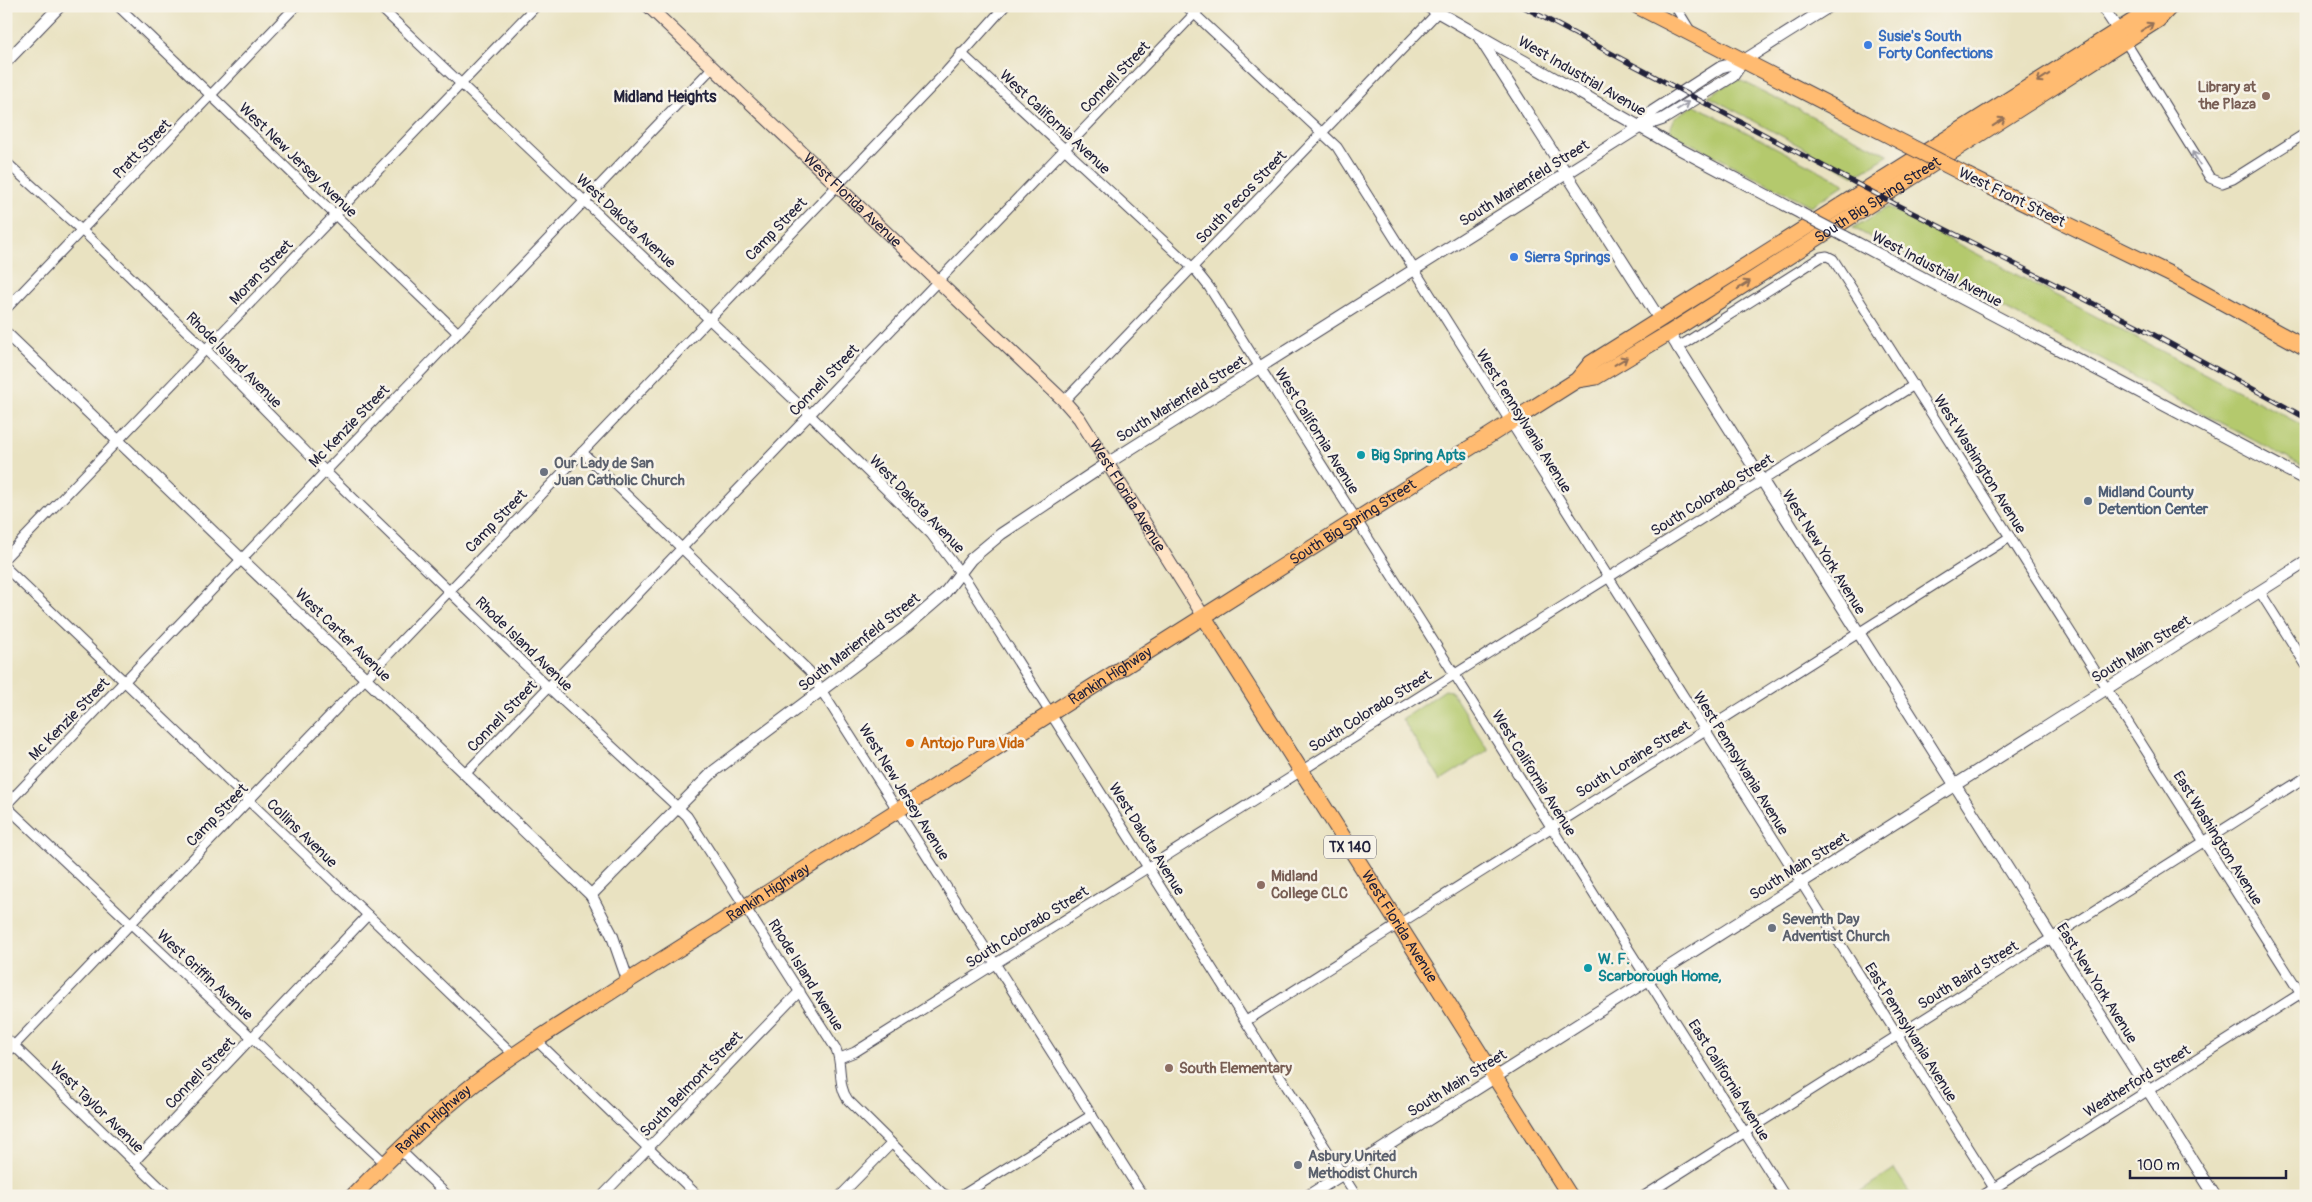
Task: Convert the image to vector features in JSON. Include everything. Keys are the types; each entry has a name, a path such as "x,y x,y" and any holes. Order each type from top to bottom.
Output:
{"main road":[{"name":"West Florida Avenue","path":"648,6 1064,401 1079,418 1495,1077"},
{"name":"West Front Street","path":"1637,6 1968,176 2176,277 2304,345"},
{"name":"South Big Spring Street","path":"1577,380 1596,377 1669,333 2121,36 2152,9 2160,6"},
{"name":"South Big Spring Street","path":"1204,617 1577,380 1591,363 2121,36 2158,20 2171,6"},
{"name":"Rankin Highway","path":"353,1196 399,1149 472,1086 514,1055 1204,617"},
{"name":"TX 140","path":"1495,1077 1570,1196"}],"street":[{"path":"6,62 60,6"},
{"name":"West New Jersey Avenue","path":"118,6 458,333"},
{"name":"Pratt Street","path":"6,310 296,6"},
{"name":"West Dakota Avenue","path":"379,6 810,415 930,534 961,572 1356,1196"},
{"name":"Moran Street","path":"6,557 536,6"},
{"name":"Camp Street","path":"6,1054 946,72 1005,6"},
{"name":"West Pennsylvania Avenue","path":"1186,6 1337,147 1413,271 1800,883"},
{"name":"Connell Street","path":"466,773 1202,6"},
{"name":"West Industrial Avenue","path":"1427,6 1640,127 2306,480"},
{"path":"1675,6 1693,35"},
{"name":"South Marienfeld Street","path":"591,895 724,762 907,626 940,598 971,559 996,537 1260,367 1640,127 1653,111 1722,67 1743,61 1830,6"},
{"path":"2102,6 2210,178 2222,182 2233,180 2306,133"},
{"name":"South Pecos Street","path":"1064,401 1438,12"},
{"path":"1478,34 1660,320"},
{"name":"West California Avenue","path":"961,53 1192,268 1209,287 1648,980"},
{"name":"Mc Kenzie Street","path":"6,806 325,470 712,68"},
{"name":"Rhode Island Avenue","path":"6,162 206,350 325,470 548,687 694,824 836,1048 840,1058 841,1084 845,1095 891,1144 942,1193 948,1196"},
{"name":"South Big Spring Street","path":"1676,348 1820,257 1827,256"},
{"name":"West Washington Avenue","path":"1827,256 1834,260 2107,689"},
{"name":"West Carter Avenue","path":"6,332 591,895 612,935 628,981"},
{"name":"West New York Avenue","path":"1669,333 1676,348 1954,786"},
{"name":"South Colorado Street","path":"840,1058 855,1052 996,964 1914,385"},
{"name":"West New Jersey Avenue","path":"582,452 810,670 1143,1196"},
{"name":"South Loraine Street","path":"1246,1021 2010,537"},
{"name":"South Main Street","path":"1308,1196 2306,562"},
{"name":"Collins Avenue","path":"6,568 514,1055"},
{"path":"2260,592 2306,665"},
{"name":"East Washington Avenue","path":"2107,689 2204,842 2303,992 2306,1002"},
{"name":"South Baird Street","path":"1644,1196 2306,777"},
{"name":"East New York Avenue","path":"1954,786 2215,1196"},
{"name":"West Griffin Avenue","path":"6,806 385,1163"},
{"name":"East Pennsylvania Avenue","path":"1800,883 1997,1192"},
{"name":"Connell Street","path":"134,1162 368,915"},
{"name":"East California Avenue","path":"1648,980 1786,1196"},
{"name":"South Belmont Street","path":"602,1196 800,991"},
{"name":"Weatherford Street","path":"1982,1196 1997,1192 2148,1090 2303,992"},
{"name":"West Taylor Avenue","path":"6,1038 169,1196"},
{"path":"537,1041 698,1196"},
{"path":"961,1196 1092,1115"},
{"path":"840,1196 891,1144"},
{"path":"399,1149 448,1196"}],"green space":[{"path":"1735,80 1740,80 1889,155 1855,176 1708,96"},
{"path":"1695,105 1845,184 1811,206 1671,133 1670,128 1674,119"},
{"path":"1888,207 2306,427 2306,468 1853,228"},
{"path":"1445,690 1451,691 1488,750 1441,780 1402,719"},
{"path":"1894,1169 1912,1196 1853,1196"}],"railway":[{"path":"1522,6 1895,204 2136,325 2306,418"}],"place":[{"name":"Susie's South Forty Confections","path":"1868,45"},
{"name":"Library at the Plaza","path":"2266,96"},
{"name":"Sierra Springs","path":"1514,257"},
{"name":"Big Spring Apts","path":"1361,455"},
{"name":"Our Lady de San Juan Catholic Church","path":"544,472"},
{"name":"Midland County Detention Center","path":"2088,501"},
{"name":"Antojo Pura Vida","path":"910,743"},
{"name":"Midland College CLC","path":"1261,885"},
{"name":"Seventh Day Adventist Church","path":"1772,928"},
{"name":"W. F. Scarborough Home,","path":"1588,968"},
{"name":"South Elementary","path":"1169,1068"},
{"name":"Asbury United Methodist Church","path":"1298,1165"}],"district":[{"name":"Midland Heights","path":"665,96"}]}
